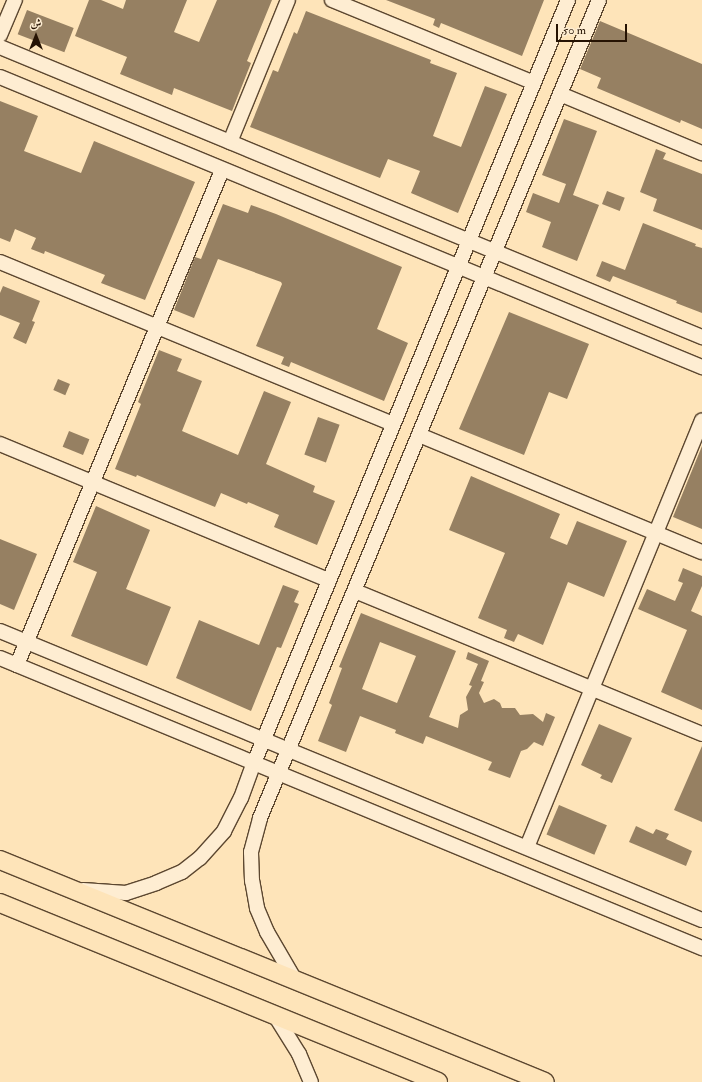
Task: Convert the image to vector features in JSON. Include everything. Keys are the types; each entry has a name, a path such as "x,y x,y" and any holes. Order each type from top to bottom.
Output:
{"main road":[{"path":"0,860 545,1082"},
{"path":"0,903 438,1082"}],"street":[{"path":"0,35 15,0"},
{"path":"230,142 288,0"},
{"path":"332,0 534,83"},
{"path":"76,890 126,893 182,872 200,858 224,831 241,798 254,763 568,0"},
{"path":"295,980 267,932 257,908 252,881 251,852 260,818 280,773 599,0"},
{"path":"0,47 702,337"},
{"path":"0,77 702,367"},
{"path":"560,94 702,153"},
{"path":"17,665 222,170"},
{"path":"0,262 393,424"},
{"path":"527,847 702,421"},
{"path":"419,435 702,552"},
{"path":"0,444 330,580"},
{"path":"355,590 702,734"},
{"path":"0,631 702,920"},
{"path":"0,658 702,948"},
{"path":"276,1017 299,1054 311,1082"}],"building":[{"path":"89,0 101,0 123,9 126,0 187,0 174,32 199,42 217,0 272,0 247,61 251,63 232,111 174,88 172,95 120,74 127,57 75,36"},
{"path":"386,0 544,0 522,56 441,23 439,28 433,25 435,19"},
{"path":"27,10 74,28 64,52 18,34"},
{"path":"306,11 431,60 430,63 457,73 433,136 461,147 485,86 507,94 458,213 411,193 420,171 388,159 380,178 250,127 273,70 278,72 294,32 297,34"},
{"path":"600,21 702,64 702,129 681,120 680,123 597,88 601,78 580,69"},
{"path":"0,101 38,116 24,151 81,173 94,141 195,182 145,300 101,283 105,275 45,251 44,254 31,249 36,238 15,229 10,242 0,238"},
{"path":"564,119 597,131 573,195 599,205 577,261 542,247 551,222 526,212 533,193 559,203 566,184 542,175"},
{"path":"656,149 666,153 663,159 702,174 702,230 653,211 657,199 640,192"},
{"path":"607,191 625,198 620,211 602,204"},
{"path":"223,204 248,213 251,205 402,267 377,329 408,343 384,401 291,362 289,367 281,364 284,357 256,346 282,284 281,282 218,259 194,318 174,310 195,257 201,259"},
{"path":"643,223 696,244 695,246 702,248 702,313 676,303 677,301 613,276 610,282 596,276 602,261 625,270"},
{"path":"3,286 40,301 32,321 35,322 26,344 13,338 20,323 0,315 0,293"},
{"path":"509,312 589,344 567,399 549,392 524,455 459,429"},
{"path":"159,350 182,359 177,371 202,381 182,431 238,455 264,391 291,402 266,464 315,486 313,492 335,501 317,545 274,527 279,515 248,502 247,504 221,493 215,507 137,475 136,477 115,469 141,404 138,402"},
{"path":"58,379 70,384 65,395 53,390"},
{"path":"318,417 340,425 326,462 304,455"},
{"path":"69,431 89,439 83,455 63,447"},
{"path":"702,446 702,529 673,517"},
{"path":"471,476 560,514 550,538 567,545 577,521 627,541 604,597 568,582 543,645 518,634 514,642 504,638 507,630 478,618 505,553 449,530"},
{"path":"96,506 150,530 126,589 171,607 147,666 71,636 97,572 73,562"},
{"path":"0,539 37,554 14,610 0,604"},
{"path":"683,568 702,576 702,586 691,611 702,616 702,710 661,692 687,630 638,609 647,589 675,601 683,583 678,581"},
{"path":"283,585 299,591 294,602 299,604 281,648 277,647 251,711 176,678 199,620 259,645"},
{"path":"361,613 456,651 429,717 458,728 460,715 468,710 466,697 472,686 469,685 478,664 466,659 468,652 489,661 481,681 484,682 479,693 484,703 494,699 500,703 502,708 515,708 520,715 533,714 543,722 546,713 555,717 543,746 534,742 527,749 521,751 510,778 488,770 492,762 426,736 423,744 395,733 396,730 360,716 346,752 318,741 332,705 329,703 342,668 339,667","holes":["380,642 416,656 397,703 362,689"]},
{"path":"599,724 632,738 612,783 600,778 602,775 581,765"},
{"path":"702,746 702,822 674,810"},
{"path":"559,805 607,825 594,855 546,834"},
{"path":"636,826 653,834 656,829 669,834 666,839 692,851 686,866 629,842"}]}
